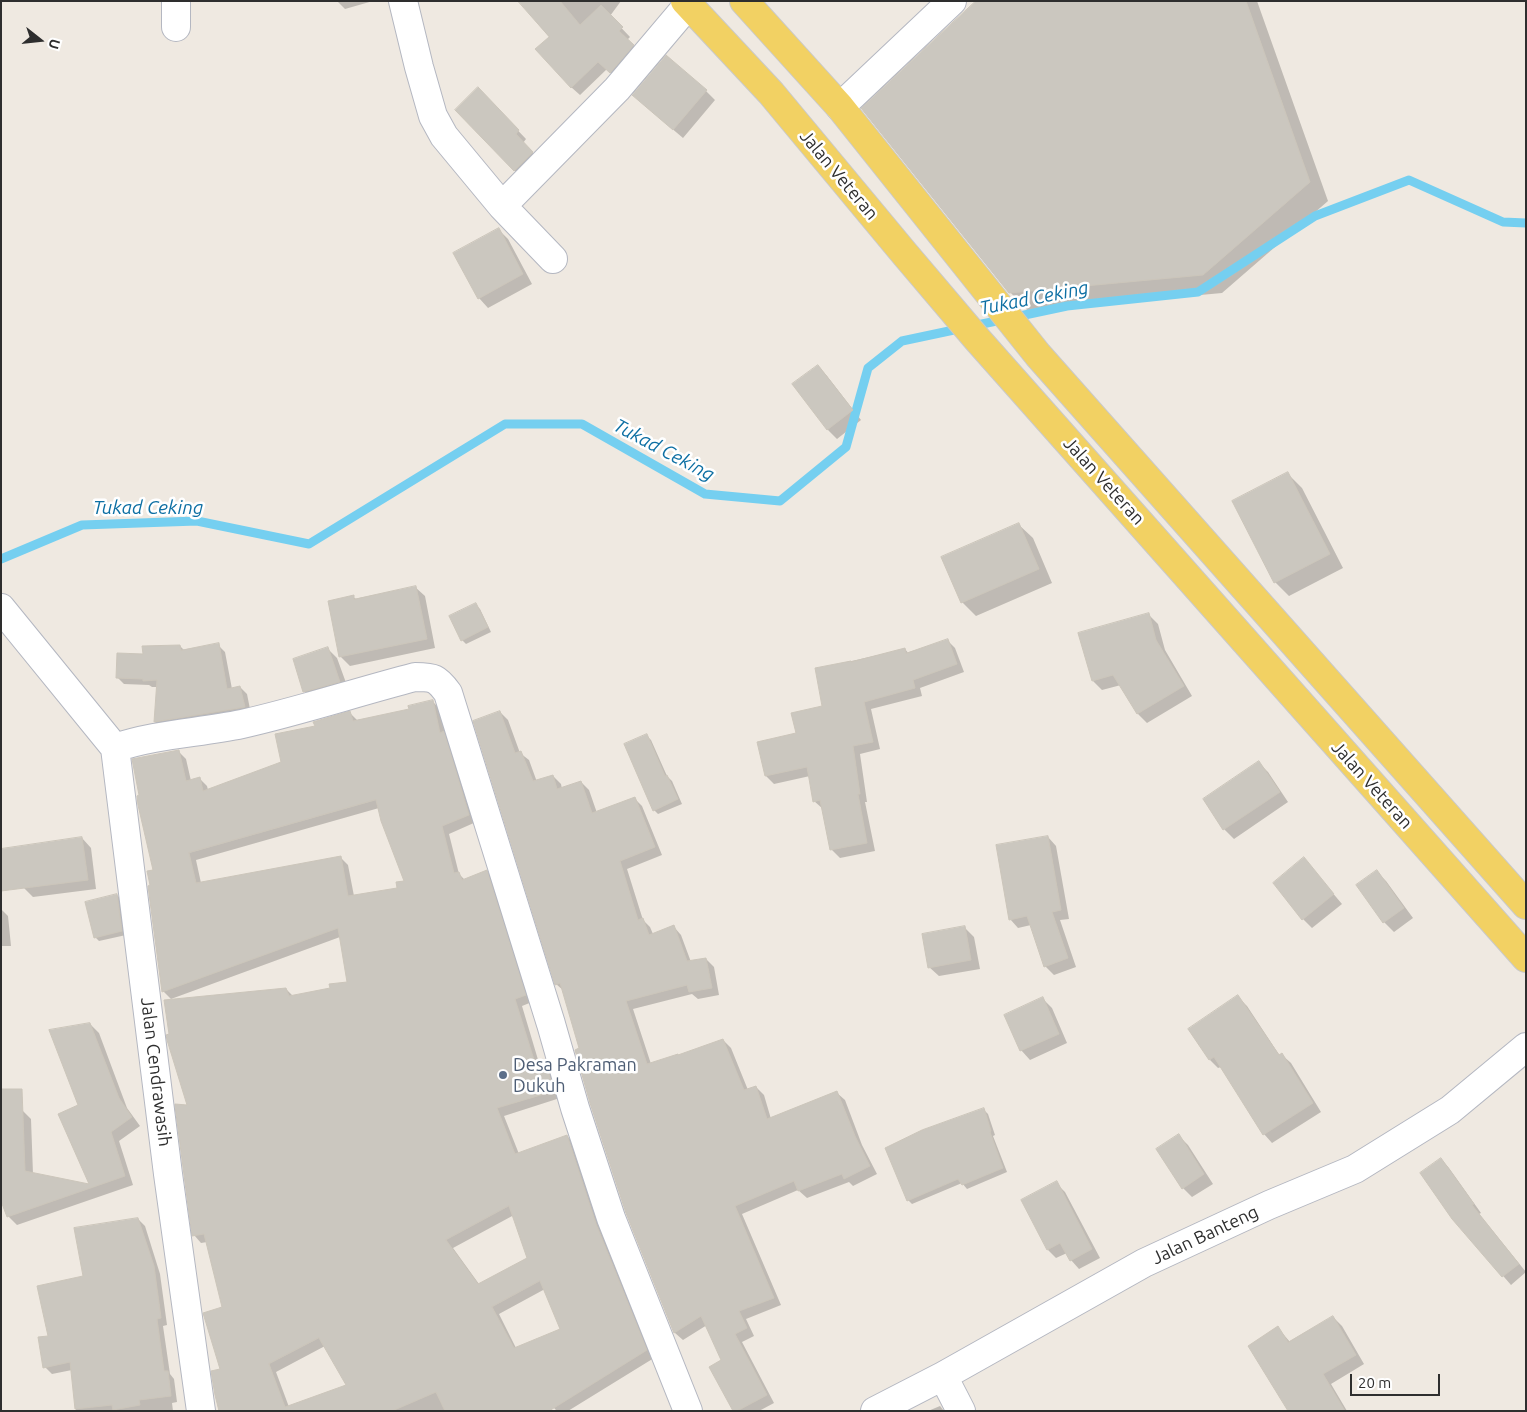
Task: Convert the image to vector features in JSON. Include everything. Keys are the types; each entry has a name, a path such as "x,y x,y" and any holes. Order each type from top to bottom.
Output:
{"main road":[{"name":"Jalan Veteran","path":"744,1 840,107 1038,355 1526,905"},
{"name":"Jalan Veteran","path":"687,3 771,93 977,339 1526,958"},
{"path":"771,93 801,66"}],"street":[{"path":"403,1 433,116 444,136 502,206 553,259"},
{"path":"840,107 952,1"},
{"path":"502,206 617,88 687,3"},
{"path":"1,608 32,646 122,746 145,739 241,724 415,677 430,677 439,680 448,693 483,800 575,1108 611,1218 688,1411"},
{"name":"Jalan Cendrawasih","path":"122,746 168,1174 201,1411"},
{"name":"Jalan Banteng","path":"875,1411 943,1376 1144,1263 1269,1205 1354,1169 1450,1110 1526,1047"},
{"path":"943,1376 961,1411"}],"building":[{"path":"518,1 560,1 580,25 601,5 623,27 619,31 634,45 610,73 598,62 571,88 535,49 549,37"},
{"path":"976,1 1246,1 1310,182 1203,275 1009,293 861,108"},
{"path":"666,55 707,90 673,130 632,95"},
{"path":"478,87 519,130 516,134 533,152 514,171 455,110"},
{"path":"499,228 523,274 478,299 453,253"},
{"path":"818,365 853,410 827,430 792,384"},
{"path":"1288,472 1330,554 1274,583 1232,501"},
{"path":"1019,523 1039,569 961,603 941,557"},
{"path":"416,586 427,639 339,657 328,601 354,595 354,599"},
{"path":"476,603 488,627 461,641 449,616"},
{"path":"1149,613 1156,640 1184,686 1137,714 1113,675 1092,681 1078,633"},
{"path":"948,639 957,664 913,680 915,688 864,702 873,742 853,746 860,794 858,794 867,843 830,850 820,800 813,802 807,767 765,776 757,742 796,733 791,713 822,706 815,668 851,662 905,648 906,653"},
{"path":"219,643 227,689 240,686 245,707 154,722 157,680 143,681 143,679 116,678 117,653 143,654 142,646 180,645 181,650"},
{"path":"328,647 340,682 303,692 293,659"},
{"path":"433,700 440,733 444,731 469,815 442,826 454,873 459,872 462,880 487,870 526,995 515,999 535,1063 545,1060 554,1091 497,1108 515,1154 567,1135 596,1224 647,1350 549,1411 445,1411 436,1392 392,1411 219,1411 211,1371 220,1369 203,1313 222,1307 204,1234 192,1236 175,1104 187,1105 167,1040 166,1035 169,1034 164,1000 286,988 289,996 330,988 329,984 347,982 338,928 162,992 148,886 150,885 147,871 153,870 138,805 137,796 139,795 132,759 179,750 186,781 200,777 203,791 281,762 275,734 315,726 313,722 350,711 353,721 409,709 408,706","holes":["376,800 381,821 404,881 396,882 397,888 348,896 341,856 196,883 189,853","509,1206 527,1258 478,1284 446,1240","540,1281 560,1329 514,1348 492,1307","319,1338 346,1385 285,1407 269,1364"]},
{"path":"500,711 515,753 521,751 533,781 553,775 557,789 581,781 592,813 635,797 655,847 620,861 638,920 643,918 649,935 674,925 687,961 706,958 712,988 689,992 687,985 626,1001 647,1064 723,1039 744,1090 756,1086 767,1119 837,1091 855,1136 870,1166 844,1179 842,1174 798,1191 794,1181 735,1206 774,1298 739,1311 747,1328 735,1334 767,1395 737,1411 733,1411 709,1367 721,1360 701,1316 674,1333 626,1213 590,1103 575,1050 579,1048 560,983 555,985 473,721"},
{"path":"647,734 665,776 667,775 678,799 653,811 624,744"},
{"path":"1259,761 1280,792 1223,830 1203,799"},
{"path":"1048,836 1061,910 1052,912 1068,958 1044,967 1027,916 1009,920 996,845"},
{"path":"82,837 88,880 1,891 1,849"},
{"path":"1304,857 1334,894 1302,920 1273,883"},
{"path":"1377,870 1404,908 1383,923 1356,885"},
{"path":"117,894 122,931 94,938 85,902"},
{"path":"965,926 971,960 928,968 922,934"},
{"path":"1238,995 1279,1055 1282,1053 1313,1103 1263,1135 1214,1057 1209,1060 1188,1029"},
{"path":"1043,997 1059,1034 1020,1051 1004,1015"},
{"path":"90,1023 119,1098 132,1117 111,1132 125,1176 7,1217 1,1201 1,1089 22,1089 25,1171 89,1184 58,1114 78,1105 49,1030"},
{"path":"984,1108 990,1132 1003,1168 962,1185 958,1179 907,1201 885,1148 922,1130"},
{"path":"1179,1134 1204,1174 1182,1189 1156,1149"},
{"path":"1441,1158 1474,1204 1472,1205 1519,1264 1502,1277 1452,1219 1420,1173"},
{"path":"1057,1181 1092,1249 1070,1261 1060,1243 1047,1250 1021,1200"},
{"path":"138,1218 154,1266 161,1318 157,1319 164,1371 168,1371 171,1396 139,1400 140,1405 113,1410 112,1405 75,1409 70,1362 43,1368 38,1337 48,1336 37,1286 83,1276 74,1228"},
{"path":"1333,1316 1356,1355 1323,1374 1345,1411 1288,1411 1248,1346 1278,1326 1288,1342"}],"waterway":[{"name":"Tukad Ceking","path":"1,559 82,525 197,521 309,544 505,424 582,424 705,494 780,501 846,447 868,368 902,341 1067,306 1198,292 1315,216 1409,180 1503,222 1526,223"}],"place":[{"name":"Desa Pakraman Dukuh","path":"503,1075"}]}
